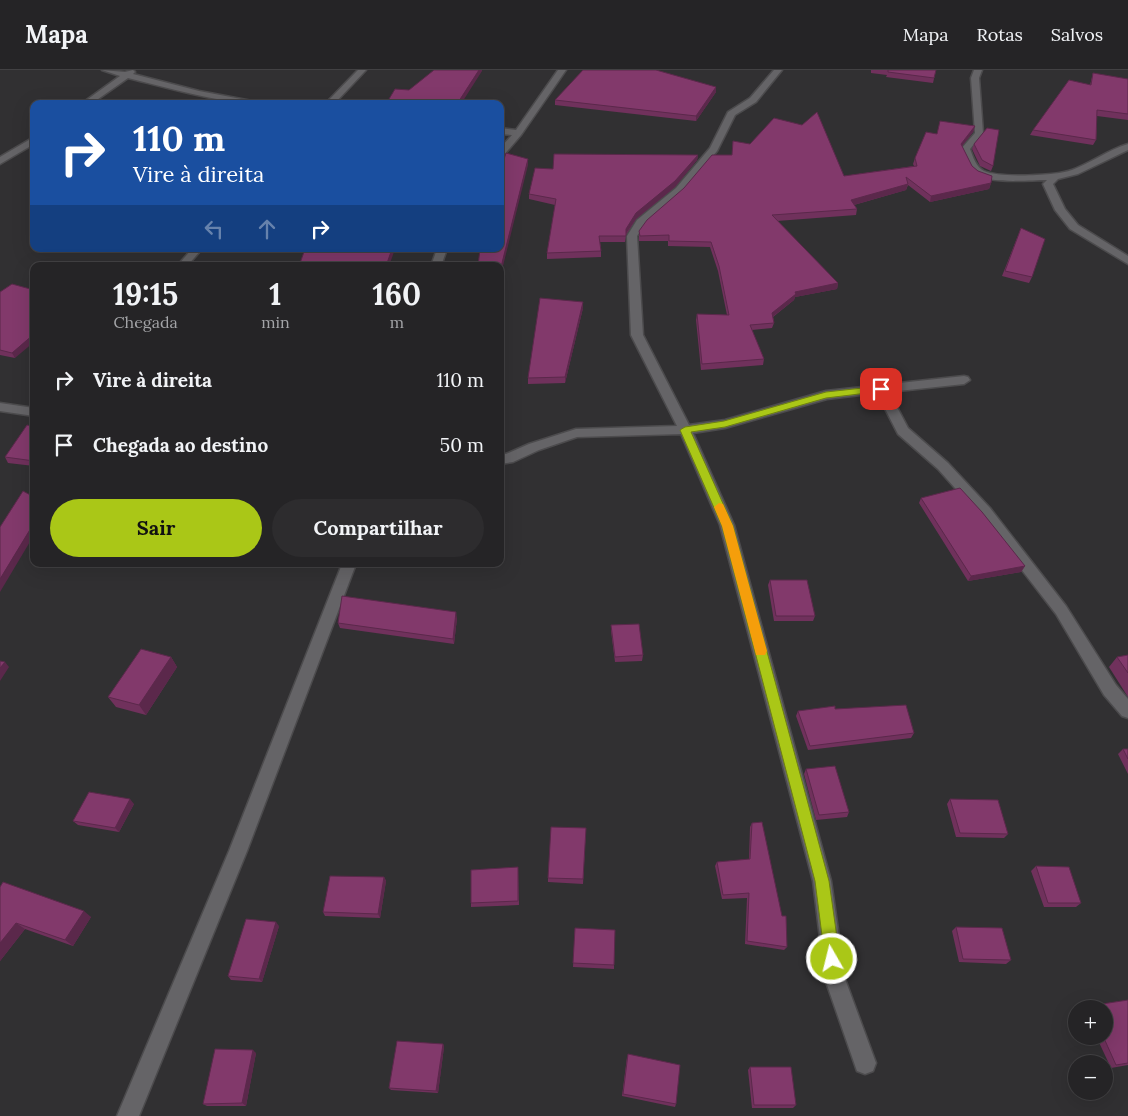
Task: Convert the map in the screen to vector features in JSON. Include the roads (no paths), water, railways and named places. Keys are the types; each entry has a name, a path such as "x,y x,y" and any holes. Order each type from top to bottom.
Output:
{"street":[{"path":"106,70 130,72 199,93 240,100"},
{"path":"333,100 362,70"},
{"path":"504,149 518,133 562,70"},
{"path":"778,70 753,100 731,114 714,149 678,190 641,222 632,236 637,335 685,430 728,526 822,881 835,979 865,1063"},
{"path":"978,70 975,78 979,133 965,149 972,165 980,173 998,177 1055,177 1075,172 1128,147"},
{"path":"91,100 130,72"},
{"path":"504,131 518,133"},
{"path":"0,160 30,142"},
{"path":"1055,177 1048,184 1060,210 1074,226 1128,261"},
{"path":"186,262 195,252"},
{"path":"504,459 576,433 685,430 725,424 826,395 964,380"},
{"path":"881,389 903,431 943,466 985,512 1061,610 1110,690 1128,711"},
{"path":"0,407 30,411"},
{"path":"128,1116 238,850 348,567"}]}
